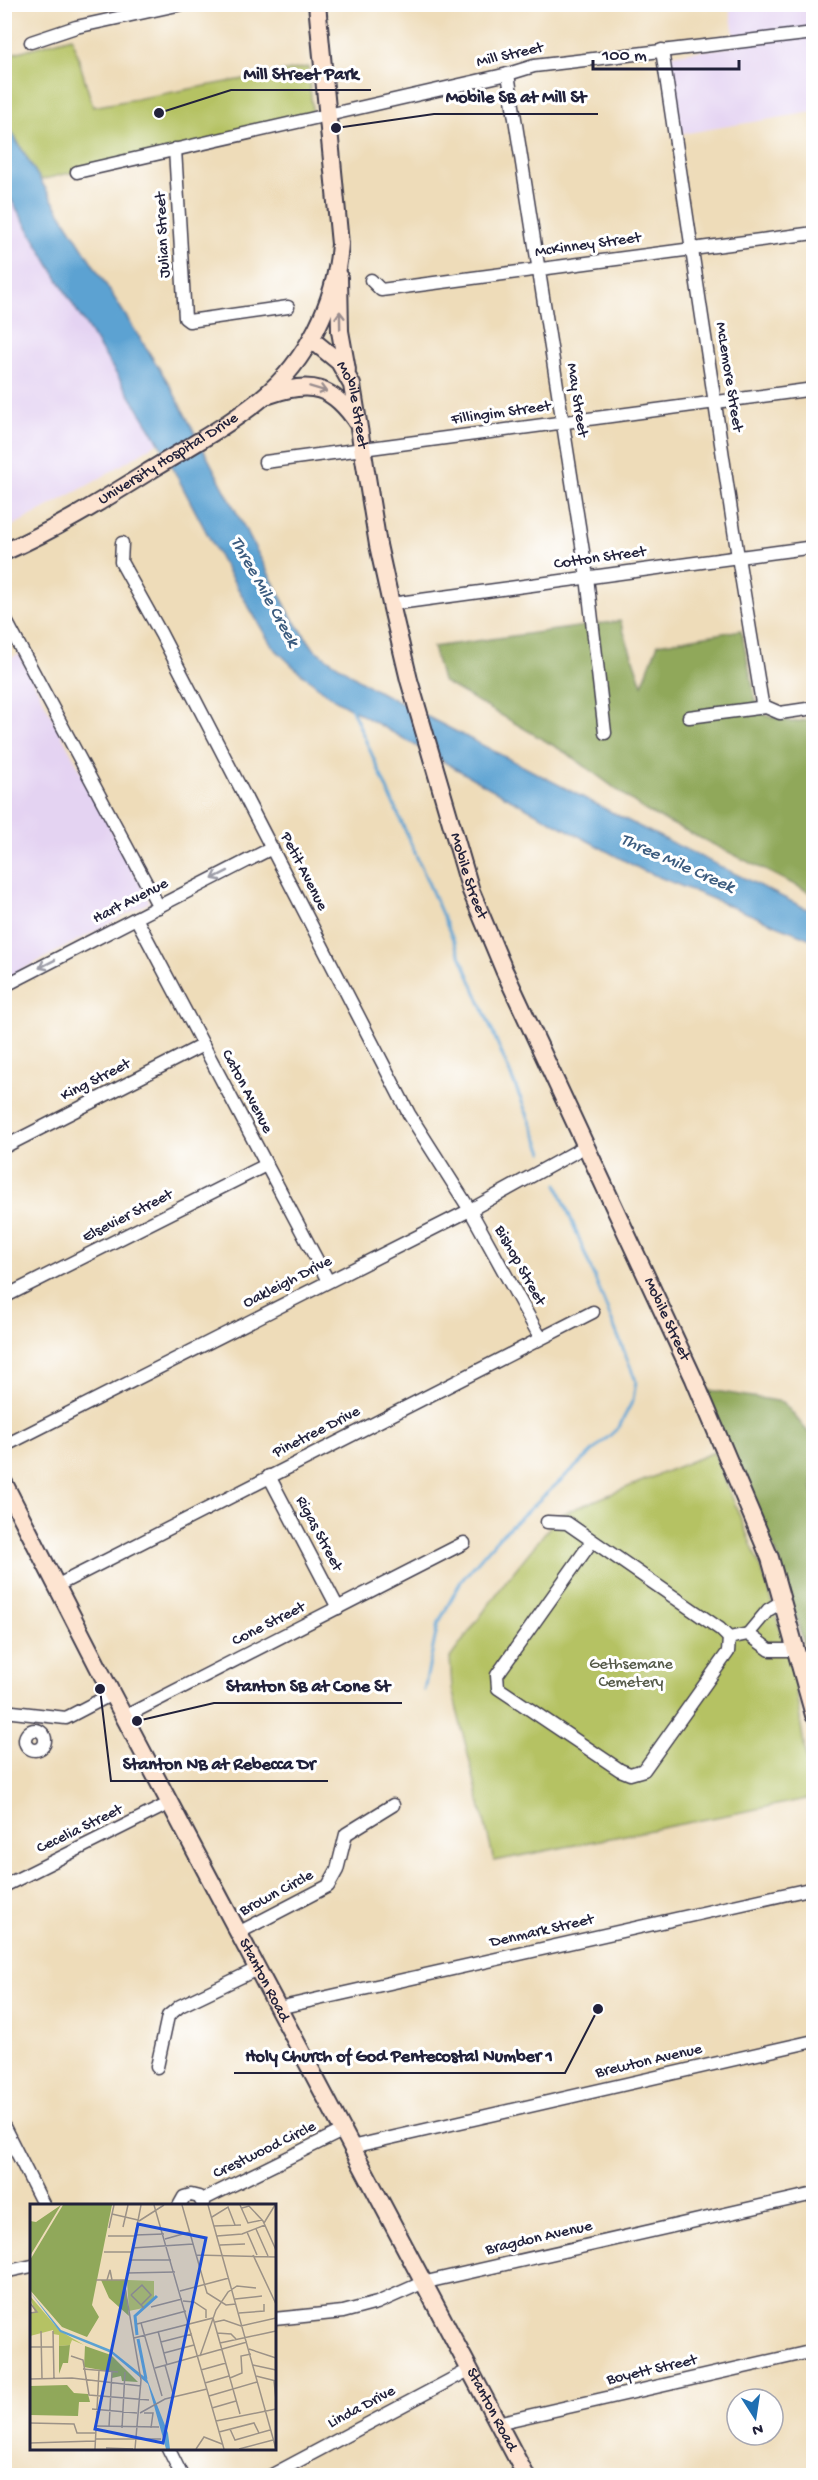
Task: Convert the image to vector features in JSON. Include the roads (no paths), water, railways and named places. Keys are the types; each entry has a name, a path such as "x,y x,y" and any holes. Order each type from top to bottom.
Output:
{"street":[{"path":"31,42 76,27 183,4"},
{"path":"317,4 340,244 338,266 340,331 348,374"},
{"name":"Mill Street","path":"77,172 508,74 534,66 813,33"},
{"name":"McLemore Street","path":"662,50 738,557 762,703 766,707"},
{"name":"May Street","path":"508,74 587,577 605,733"},
{"name":"Julian Street","path":"175,149 185,318 189,321 288,307"},
{"name":"McKinney Street","path":"371,280 381,290 813,233"},
{"path":"311,339 321,319 338,266"},
{"name":"Mobile Street","path":"311,339 339,362 348,374 356,399 378,545 409,680 455,841 483,922 694,1380 770,1558 813,1715"},
{"name":"University Hospital Drive","path":"4,552 64,524 229,421 262,398 279,382 311,339"},
{"path":"262,398 291,387 308,386 320,389 334,395 360,426"},
{"name":"Fillingim Street","path":"265,462 813,389"},
{"name":"Petit Avenue","path":"122,543 121,562 409,1114 470,1210"},
{"name":"Cotton Street","path":"391,604 813,547"},
{"path":"4,617 159,907"},
{"path":"689,717 766,707 780,713 813,708"},
{"name":"Hart Avenue","path":"4,986 272,848"},
{"name":"Caton Avenue","path":"136,918 328,1281"},
{"name":"King Street","path":"4,1147 203,1045"},
{"name":"Oakleigh Drive","path":"4,1446 470,1210 586,1146"},
{"name":"Elsevier Street","path":"4,1298 266,1165"},
{"name":"Bishop Street","path":"470,1210 540,1337"},
{"name":"Pinetree Drive","path":"56,1586 540,1337 593,1312"},
{"name":"Rigas Street","path":"269,1476 338,1608"},
{"name":"Stanton Road","path":"4,1483 124,1717 422,2283 526,2475"},
{"path":"547,1522 567,1523 720,1629 729,1638 728,1652 644,1770 630,1774 620,1770 498,1688 497,1675 592,1541"},
{"name":"Cone Street","path":"124,1717 464,1543"},
{"path":"729,1638 748,1634 768,1610 783,1601"},
{"path":"748,1634 770,1650 797,1650"},
{"path":"42,1733 112,1694"},
{"path":"4,1711 66,1718"},
{"name":"Cecelia Street","path":"4,1886 170,1803"},
{"name":"Brown Circle","path":"238,1933 328,1886 337,1870 346,1834 393,1805"},
{"name":"Denmark Street","path":"278,2008 813,1888"},
{"path":"157,2067 168,2016 180,2006 257,1969"},
{"name":"Brewton Avenue","path":"351,2147 813,2041"},
{"path":"4,2127 43,2204"},
{"name":"Crestwood Circle","path":"179,2204 181,2200 188,2196 195,2196 203,2203 342,2131"},
{"name":"Bragdon Avenue","path":"276,2319 343,2312 377,2303 422,2283 813,2194"},
{"path":"4,2272 30,2266"},
{"name":"Boyett Street","path":"497,2423 813,2351"},
{"name":"Linda Drive","path":"270,2475 469,2370"},
{"path":"169,2450 182,2475"}],"water":[{"name":"Three Mile Creek","path":"4,120 169,384 291,616 315,650 372,688 642,828 813,912 813,940 642,870 488,787 334,699 297,670 272,646 221,560 159,442 72,303 5,189"}],"waterway":[{"path":"351,707 470,978 543,1152"},
{"path":"424,1690 438,1624 461,1581 499,1537 619,1427 633,1400 636,1381 557,1184"}],"place":[{"name":"Mill Street Park","path":"159,113"},
{"name":"Mobile SB at Mill St","path":"336,128"},
{"name":"Stanton NB at Rebecca Dr","path":"100,1689"},
{"name":"Stanton SB at Cone St","path":"137,1721"},
{"name":"Holy Church of God Pentecostal Number 1","path":"598,2009"}],"park label":[{"name":"Gethsemane Cemetery","path":"631,1674"}]}
